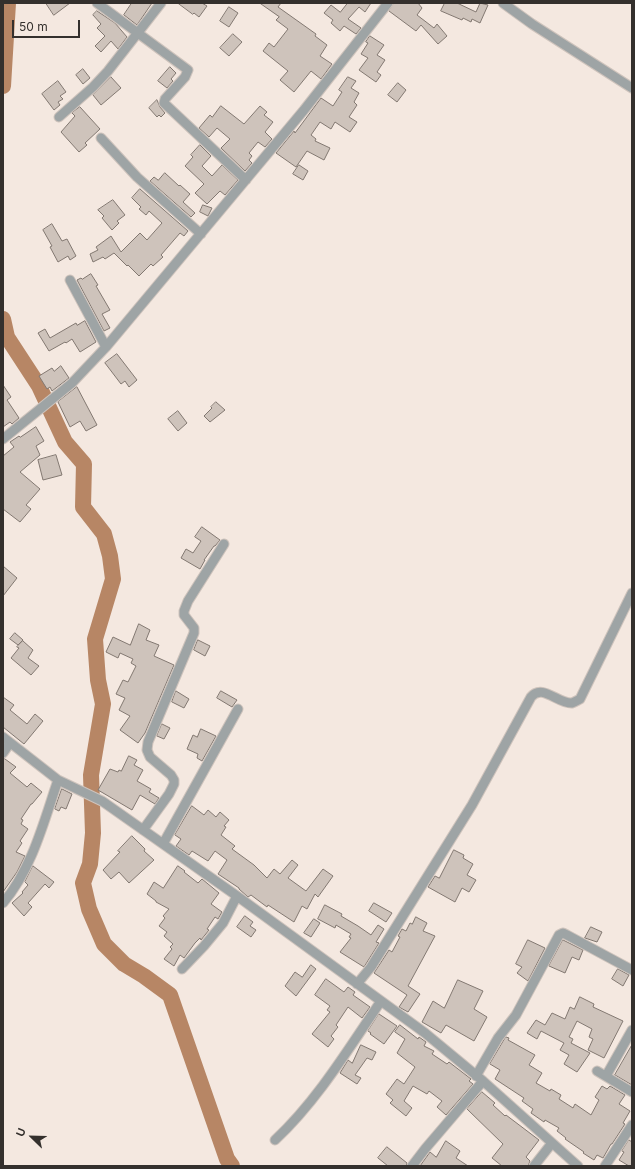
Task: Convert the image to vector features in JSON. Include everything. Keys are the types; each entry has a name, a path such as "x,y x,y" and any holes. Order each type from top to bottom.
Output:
{"street":[{"path":"97,3 188,70 185,77 165,99 164,103 246,180"},
{"path":"59,117 93,87 108,71 161,3"},
{"path":"3,439 72,383 106,347 304,110 388,3"},
{"path":"503,3 532,24 632,88"},
{"path":"102,138 146,186 201,234"},
{"path":"70,280 106,347"},
{"path":"143,830 174,784 174,780 171,775 150,757 147,746 160,711 194,633 194,628 184,615 185,607 224,544"},
{"path":"357,984 371,967 472,805 531,697 534,693 538,692 567,702 573,702 580,699 632,593"},
{"path":"163,844 238,709"},
{"path":"3,737 58,780 102,801 237,896 425,1033 480,1078 578,1166"},
{"path":"3,753 10,743"},
{"path":"4,900 23,873 58,780"},
{"path":"182,969 223,923 237,896"},
{"path":"412,1166 480,1078 498,1038 516,1015 559,935 563,933 632,970"},
{"path":"275,1140 286,1130 335,1070 381,1001"},
{"path":"606,1076 632,1030"},
{"path":"597,1071 632,1092"},
{"path":"605,1166 632,1125"},
{"path":"534,1166 552,1143"}],"building":[{"path":"46,3 70,3 54,15"},
{"path":"132,3 152,3 137,25 124,15"},
{"path":"178,3 202,3 207,6 199,17"},
{"path":"260,3 281,3 278,7 316,34 315,36 327,45 320,56 332,64 321,79 311,71 294,92 280,80 288,71 263,51 269,43 274,47 288,29 276,20 279,17"},
{"path":"348,3 371,3 365,12 359,7 348,19 361,28 356,34 344,26 340,31 331,23 333,20 324,13 331,5 340,12"},
{"path":"394,3 418,3 422,8 417,15 434,28 437,24 447,36 438,44 421,25 416,31 389,11"},
{"path":"445,3 457,3 476,12 480,3 488,5 480,23 472,19 471,22 463,18 462,20 441,11"},
{"path":"229,7 238,13 229,27 220,21"},
{"path":"97,11 115,23 127,37 118,49 111,41 101,52 95,46 105,36 97,28 101,24 93,15"},
{"path":"233,34 242,42 229,56 220,48"},
{"path":"370,36 384,45 377,55 385,60 377,72 381,75 376,82 359,70 368,58 361,54 368,43 366,42"},
{"path":"170,67 176,73 171,79 173,81 167,88 158,81"},
{"path":"83,69 90,78 83,84 76,75"},
{"path":"111,77 121,88 101,105 93,95"},
{"path":"348,77 356,81 351,88 359,93 354,102 357,105 349,117 357,122 350,132 335,122 331,129 320,122 311,135 316,139 315,141 330,148 324,160 307,151 296,167 276,153 294,131 295,133 321,98 333,106 342,92 339,90"},
{"path":"58,81 66,92 60,96 63,99 58,102 60,105 54,110 42,94"},
{"path":"398,83 406,90 397,102 388,95"},
{"path":"157,100 165,113 161,117 159,115 157,117 149,108"},
{"path":"221,106 244,124 260,106 267,112 264,115 273,122 265,132 272,139 265,147 258,142 249,153 252,156 249,160 252,163 245,171 221,148 230,139 217,128 209,137 199,128 210,115 212,117"},
{"path":"80,107 100,129 85,143 87,145 79,152 61,132 75,116 72,113"},
{"path":"200,145 211,156 202,166 212,176 222,165 238,180 225,195 220,191 207,204 195,193 204,184 185,166 193,157 191,155"},
{"path":"299,165 308,171 303,180 293,174"},
{"path":"165,173 190,194 183,202 195,213 191,217 150,181 154,177 158,180"},
{"path":"140,189 188,231 184,236 180,233 161,255 163,257 153,266 151,264 139,276 114,253 105,259 103,257 93,262 90,254 98,250 96,247 111,236 121,252 140,233 147,240 162,223 149,211 146,215 139,209 141,207 132,198"},
{"path":"113,200 125,215 117,221 119,223 112,230 102,218 104,216 98,210"},
{"path":"203,205 212,208 208,216 200,212"},
{"path":"52,224 62,241 67,239 76,256 70,260 68,256 58,262 50,247 52,246 43,230"},
{"path":"91,274 110,310 102,314 110,328 104,331 77,280"},
{"path":"85,321 96,342 80,352 72,339 49,351 38,333 45,329 50,338 76,323 77,325"},
{"path":"117,354 137,380 129,387 125,381 121,384 105,363"},
{"path":"61,366 69,378 52,391 50,387 47,389 39,376 52,368 54,371"},
{"path":"3,385 11,397 7,400 19,418 12,424 10,422 3,427"},
{"path":"77,387 97,425 86,431 80,421 70,427 58,402"},
{"path":"216,402 225,410 210,422 204,416"},
{"path":"178,411 187,423 178,431 168,419"},
{"path":"36,427 44,441 36,446 40,455 20,472 40,489 26,505 31,509 20,522 3,509 3,456 14,447 10,442"},
{"path":"56,455 62,475 43,480 38,460"},
{"path":"202,527 220,540 204,560 200,569 181,558 186,549 193,553 201,541 195,537"},
{"path":"3,566 17,578 3,596"},
{"path":"139,624 150,630 146,640 159,645 154,656 174,665 145,733 138,743 120,730 130,716 119,710 125,698 116,694 123,680 128,682 136,666 131,663 133,659 120,653 118,658 106,652 113,637 130,645"},
{"path":"15,633 23,640 18,645 10,639"},
{"path":"198,640 210,646 205,656 194,650"},
{"path":"23,641 33,650 28,658 39,666 31,675 11,658 19,648 17,647"},
{"path":"176,691 189,699 184,708 172,702"},
{"path":"221,691 237,700 232,707 217,698"},
{"path":"3,697 14,705 10,710 27,724 35,714 43,721 24,744 3,727"},
{"path":"162,724 170,728 164,739 157,736"},
{"path":"201,729 216,736 202,761 197,758 198,754 187,749 193,735 197,737"},
{"path":"129,756 137,760 134,765 143,770 137,781 151,789 149,792 159,798 155,804 140,795 132,810 98,790 110,769 118,772 119,770 121,771"},
{"path":"3,759 16,767 10,773 27,787 31,783 42,792 31,804 21,819 23,820 21,824 28,829 20,841 22,843 16,852 25,856 17,872 3,892"},
{"path":"62,789 72,794 66,809 61,807 59,811 55,809"},
{"path":"192,806 204,815 208,810 216,817 220,812 229,820 224,826 226,827 221,835 235,846 232,849 254,865 267,878 274,869 280,874 292,860 298,865 288,878 306,891 323,869 333,876 318,897 315,894 307,909 302,906 294,922 268,905 267,907 251,895 248,897 239,888 218,874 227,860 215,851 208,861 192,851 189,855 176,846 181,839 175,835"},
{"path":"132,836 145,849 144,851 154,860 129,883 119,872 111,879 103,870 120,852 118,851"},
{"path":"454,850 464,855 463,858 473,864 467,875 476,880 469,892 462,888 455,902 428,887 435,876 439,878"},
{"path":"33,866 54,882 49,888 45,884 28,903 32,907 24,916 12,903 23,893 22,892 28,885 25,882"},
{"path":"178,866 198,883 202,879 219,893 211,904 222,912 218,919 215,917 207,929 209,930 201,940 200,938 195,943 184,958 180,955 174,966 164,959 172,949 170,947 173,944 164,936 167,932 159,926 165,918 163,916 169,909 156,902 147,894 154,882 163,888"},
{"path":"374,903 392,913 386,922 369,911"},
{"path":"325,905 342,914 341,916 371,935 378,925 384,929 376,942 379,943 364,967 340,952 351,938 349,937 351,934 336,925 335,928 318,919"},
{"path":"245,916 253,922 250,926 256,930 251,937 237,927"},
{"path":"416,917 427,923 423,931 435,936 408,986 420,994 408,1012 399,1007 407,995 374,973 389,950 392,952 400,937 398,936 402,929 406,931 410,923 412,924"},
{"path":"314,919 320,923 311,937 304,933"},
{"path":"591,927 602,932 597,942 585,938"},
{"path":"528,940 545,948 528,981 517,973 522,967 516,964"},
{"path":"563,940 583,950 579,960 572,957 565,973 549,966"},
{"path":"311,965 316,969 296,996 285,986 295,972 302,977"},
{"path":"618,969 629,975 623,986 612,979"},
{"path":"326,979 344,992 348,987 355,992 353,995 370,1007 362,1018 348,1007 336,1025 338,1027 331,1036 334,1039 328,1047 312,1034 330,1012 327,1010 330,1006 315,995"},
{"path":"458,980 483,991 474,1009 487,1017 474,1041 446,1025 441,1033 422,1022 433,1001 444,1008"},
{"path":"580,997 594,1004 593,1007 623,1021 604,1058 588,1050 593,1039 589,1037 592,1029 577,1021 569,1037 573,1039 571,1043 590,1053 577,1072 564,1064 569,1055 560,1050 564,1043 541,1031 537,1039 527,1033 536,1020 545,1025 552,1013 565,1019 570,1007 574,1009"},
{"path":"379,1014 397,1026 384,1044 368,1031"},
{"path":"400,1025 418,1039 419,1037 426,1042 424,1046 434,1051 432,1054 447,1064 449,1062 471,1079 469,1081 473,1084 446,1115 437,1107 442,1101 429,1091 427,1094 413,1086 404,1101 412,1108 406,1116 390,1103 393,1100 386,1094 397,1079 404,1084 415,1067 397,1053 405,1039 395,1032"},
{"path":"506,1037 509,1038 508,1040 535,1055 529,1065 542,1073 536,1083 561,1095 559,1099 573,1108 575,1104 591,1115 599,1100 595,1097 602,1086 607,1089 610,1086 625,1095 619,1104 630,1111 623,1123 625,1124 603,1158 597,1155 594,1160 583,1153 584,1152 565,1139 566,1138 557,1131 559,1128 545,1120 544,1122 531,1113 533,1109 522,1101 524,1098 495,1079 500,1070 490,1064"},
{"path":"361,1045 376,1052 372,1060 367,1058 355,1075 361,1078 357,1084 340,1073 348,1060 352,1063"},
{"path":"632,1045 632,1085 615,1075"},
{"path":"482,1092 495,1103 493,1105 505,1116 506,1115 539,1140 526,1157 530,1161 528,1166 502,1166 492,1158 503,1144 467,1109"},
{"path":"629,1140 632,1142 632,1166 629,1166 619,1160 624,1152 622,1151"},
{"path":"446,1141 460,1151 456,1158 468,1166 420,1166 430,1152 436,1157"},
{"path":"387,1147 407,1163 406,1166 388,1166 378,1158"}],"waterway":[{"path":"3,86 8,3"},
{"path":"3,319 7,337 39,386 65,442 84,464 83,507 104,534 110,556 113,579 95,639 98,680 103,704 91,775 93,833 90,864 83,883 89,909 104,944 124,964 144,976 170,995 227,1159 232,1166"}]}
